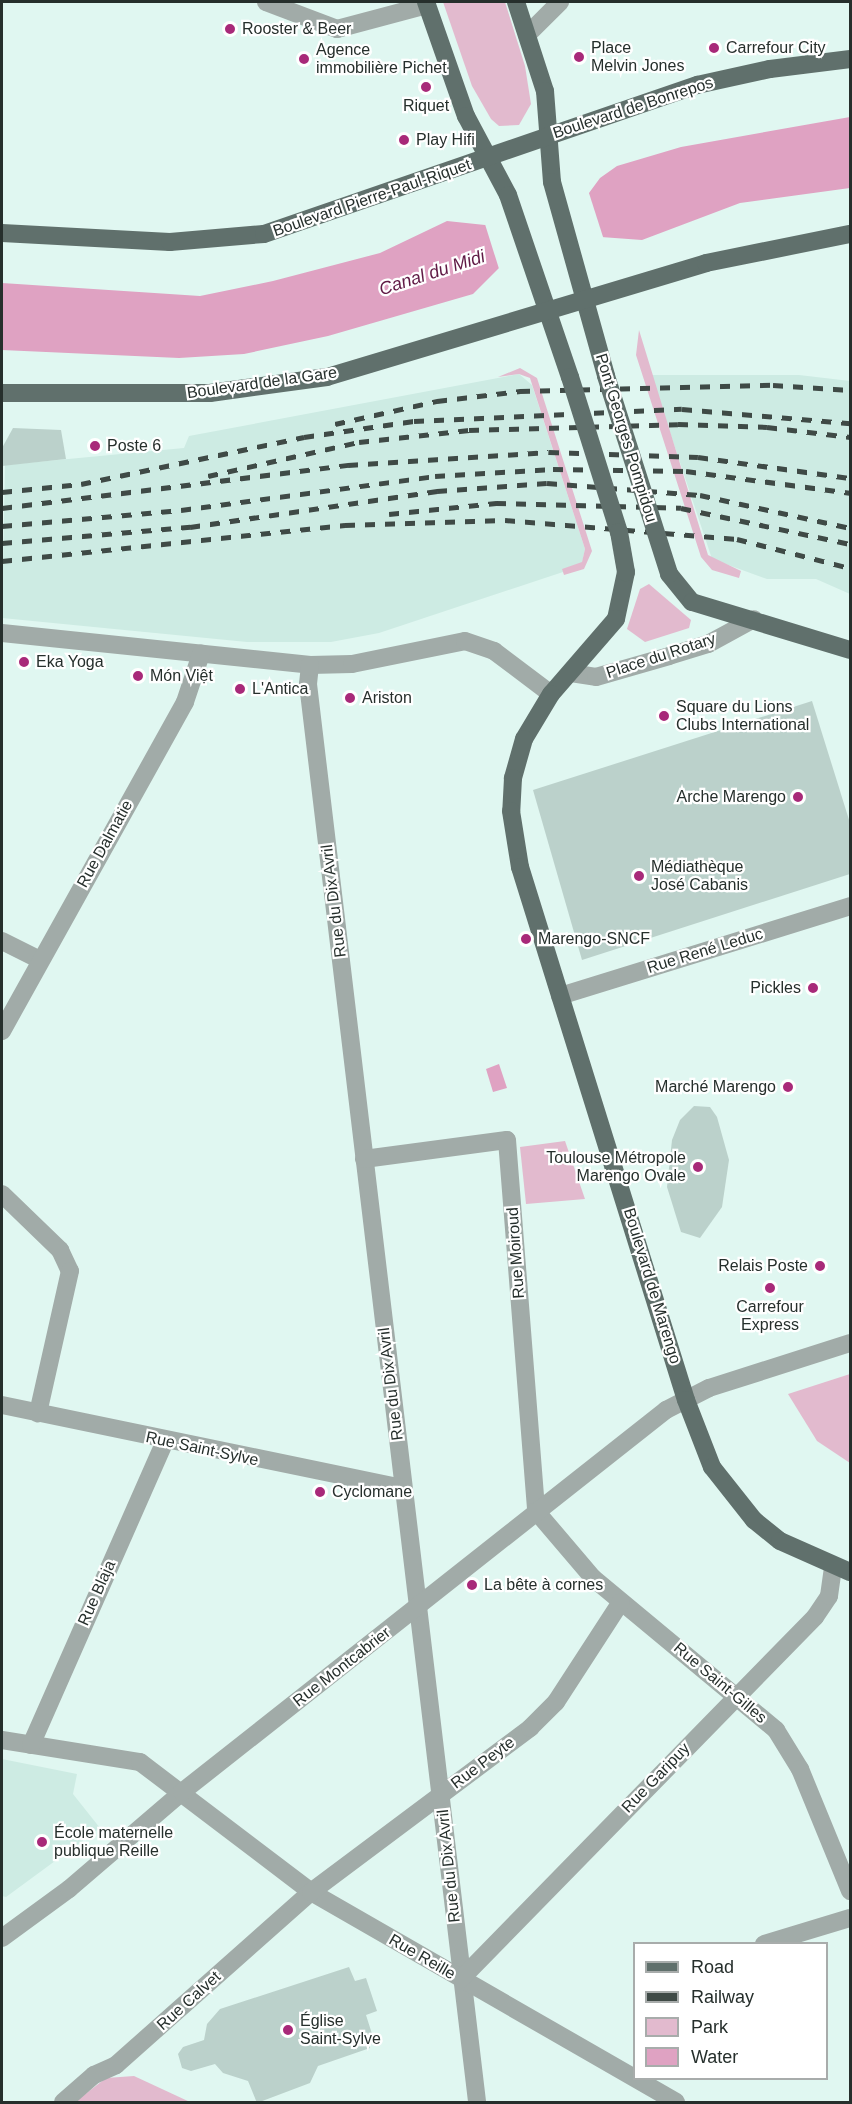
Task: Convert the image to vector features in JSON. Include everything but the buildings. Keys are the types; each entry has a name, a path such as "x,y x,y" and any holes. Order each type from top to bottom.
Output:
{"main road":[{"name":"Pont Georges Pompidou","path":"516,2 545,91 546,137 552,182 606,376 669,574"},
{"name":"Pont Georges Pompidou","path":"426,3 466,116 508,195 550,313 619,532 626,572"},
{"name":"Boulevard de Bonrepos","path":"490,158 697,85 770,69 850,59"},
{"name":"Boulevard Pierre-Paul-Riquet","path":"2,232 170,242 264,234 490,158"},
{"name":"Boulevard de la Gare","path":"2,393 210,393 327,377 585,303 706,263 850,234"},
{"name":"Boulevard de Marengo","path":"626,572 616,619 551,694 524,739 513,778 511,810 520,867 686,1400 712,1467 731,1496 780,1541 842,1570"},
{"name":"Place du Rotary","path":"669,574 692,602 754,619"},
{"path":"754,619 850,650"}],"street":[{"path":"266,2 337,29 426,3"},
{"path":"527,35 560,2"},
{"name":"Place du Rotary","path":"571,673 596,677 648,662 708,644 754,619"},
{"path":"2,633 310,665 352,664 465,641 494,651 551,694"},
{"name":"Rue Dalmatie","path":"2,1032 184,702 201,654"},
{"name":"Rue du Dix Avril","path":"310,665 364,1159 442,1795 461,1979 477,2103"},
{"name":"Rue René Leduc","path":"560,996 850,906"},
{"path":"2,941 40,960"},
{"name":"Rue Moiroud","path":"364,1159 507,1140 536,1511"},
{"path":"2,1194 60,1250 70,1271 38,1413"},
{"path":"686,1400 709,1388 850,1343"},
{"name":"Rue Montcabrier","path":"2,1938 69,1889 182,1792 536,1511 666,1410 686,1400"},
{"name":"Rue Saint-Sylve","path":"2,1405 165,1441 403,1488"},
{"name":"Rue Blaja","path":"31,1745 165,1441"},
{"name":"Rue Saint-Gilles","path":"536,1511 593,1578 737,1695 776,1730 800,1769 850,1891"},
{"name":"Rue Garipuy","path":"461,1979 815,1617 842,1570"},
{"name":"Rue Peyte","path":"311,1892 530,1728 556,1702 621,1602"},
{"name":"Rue Reille","path":"2,1740 140,1762 311,1892 633,2078"},
{"name":"Rue Calvet","path":"63,2103 94,2075 116,2065 311,1892"},
{"path":"771,1942 850,1918"},
{"name":"Rue Reille","path":"636,2080 676,2103"}],"shaded area":[{"path":"519,374 532,385 585,549 582,563 563,572 379,633 331,642 247,642 2,618 5,465 184,448 189,436"},
{"path":"651,375 799,375 850,381 850,594 816,579 767,579 712,559"},
{"name":"École maternelle publique Reille","path":"2,1759 77,1774 73,1794 100,1828 6,1897 2,1896"}],"green space":[{"path":"443,2 505,2 525,66 531,104 519,125 499,126 491,119 472,86"},
{"path":"639,330 708,555 741,571 739,578 712,570 701,557 636,355"},
{"path":"520,368 537,378 592,551 584,569 564,575 562,569 582,562 585,549 530,378 519,374 498,377"},
{"path":"649,584 691,620 689,628 645,642 627,629 640,589"},
{"path":"565,1141 585,1199 526,1204 520,1147"},
{"path":"850,1374 850,1463 817,1441 788,1394"},
{"path":"134,2076 190,2102 75,2102 106,2078"}],"water":[{"name":"Canal du Midi","path":"850,117 850,188 740,203 642,240 601,237 499,268 473,294 328,336 244,354 179,358 2,350 2,283 200,296 273,281 380,253 447,221 485,225 589,193 600,178 617,166 681,147"},
{"path":"499,1064 507,1088 493,1092 486,1069"}],"pier":[{"path":"588,190 604,240 500,272 484,221"}],"railway":[{"path":"335,424 437,401 520,391 773,385 850,390"},
{"path":"2,492 81,484 304,437 414,421 682,409 850,423"},
{"path":"208,476 359,442 469,430 678,424 767,427 850,437"},
{"path":"2,508 348,465 549,452 698,457 850,478"},
{"path":"2,526 181,510 435,476 553,469 686,471 850,493"},
{"path":"2,543 190,527 437,491 547,483 700,495 850,528"},
{"path":"389,514 496,503 681,508 850,544"},
{"path":"2,561 345,525 505,520 737,539 850,568"}],"place":[{"name":"Rooster & Beer","path":"230,29"},
{"name":"Carrefour City","path":"714,48"},
{"name":"Place Melvin Jones","path":"579,57"},
{"name":"Agence immobilière Pichet","path":"304,59"},
{"name":"Riquet","path":"426,87"},
{"name":"Play Hifi","path":"404,140"},
{"name":"Poste 6","path":"95,446"},
{"name":"Eka Yoga","path":"24,662"},
{"name":"Món Việt","path":"138,676"},
{"name":"L'Antica","path":"240,689"},
{"name":"Ariston","path":"350,698"},
{"name":"Square du Lions Clubs International","path":"664,716"},
{"name":"Arche Marengo","path":"798,797"},
{"name":"Médiathèque José Cabanis","path":"639,876"},
{"name":"Marengo-SNCF","path":"526,939"},
{"name":"Pickles","path":"813,988"},
{"name":"Marché Marengo","path":"788,1087"},
{"name":"Toulouse Métropole Marengo Ovale","path":"698,1167"},
{"name":"Relais Poste","path":"820,1266"},
{"name":"Carrefour Express","path":"770,1288"},
{"name":"Cyclomane","path":"320,1492"},
{"name":"La bête à cornes","path":"472,1585"},
{"name":"École maternelle publique Reille","path":"42,1842"},
{"name":"Église Saint-Sylve","path":"288,2030"}]}
